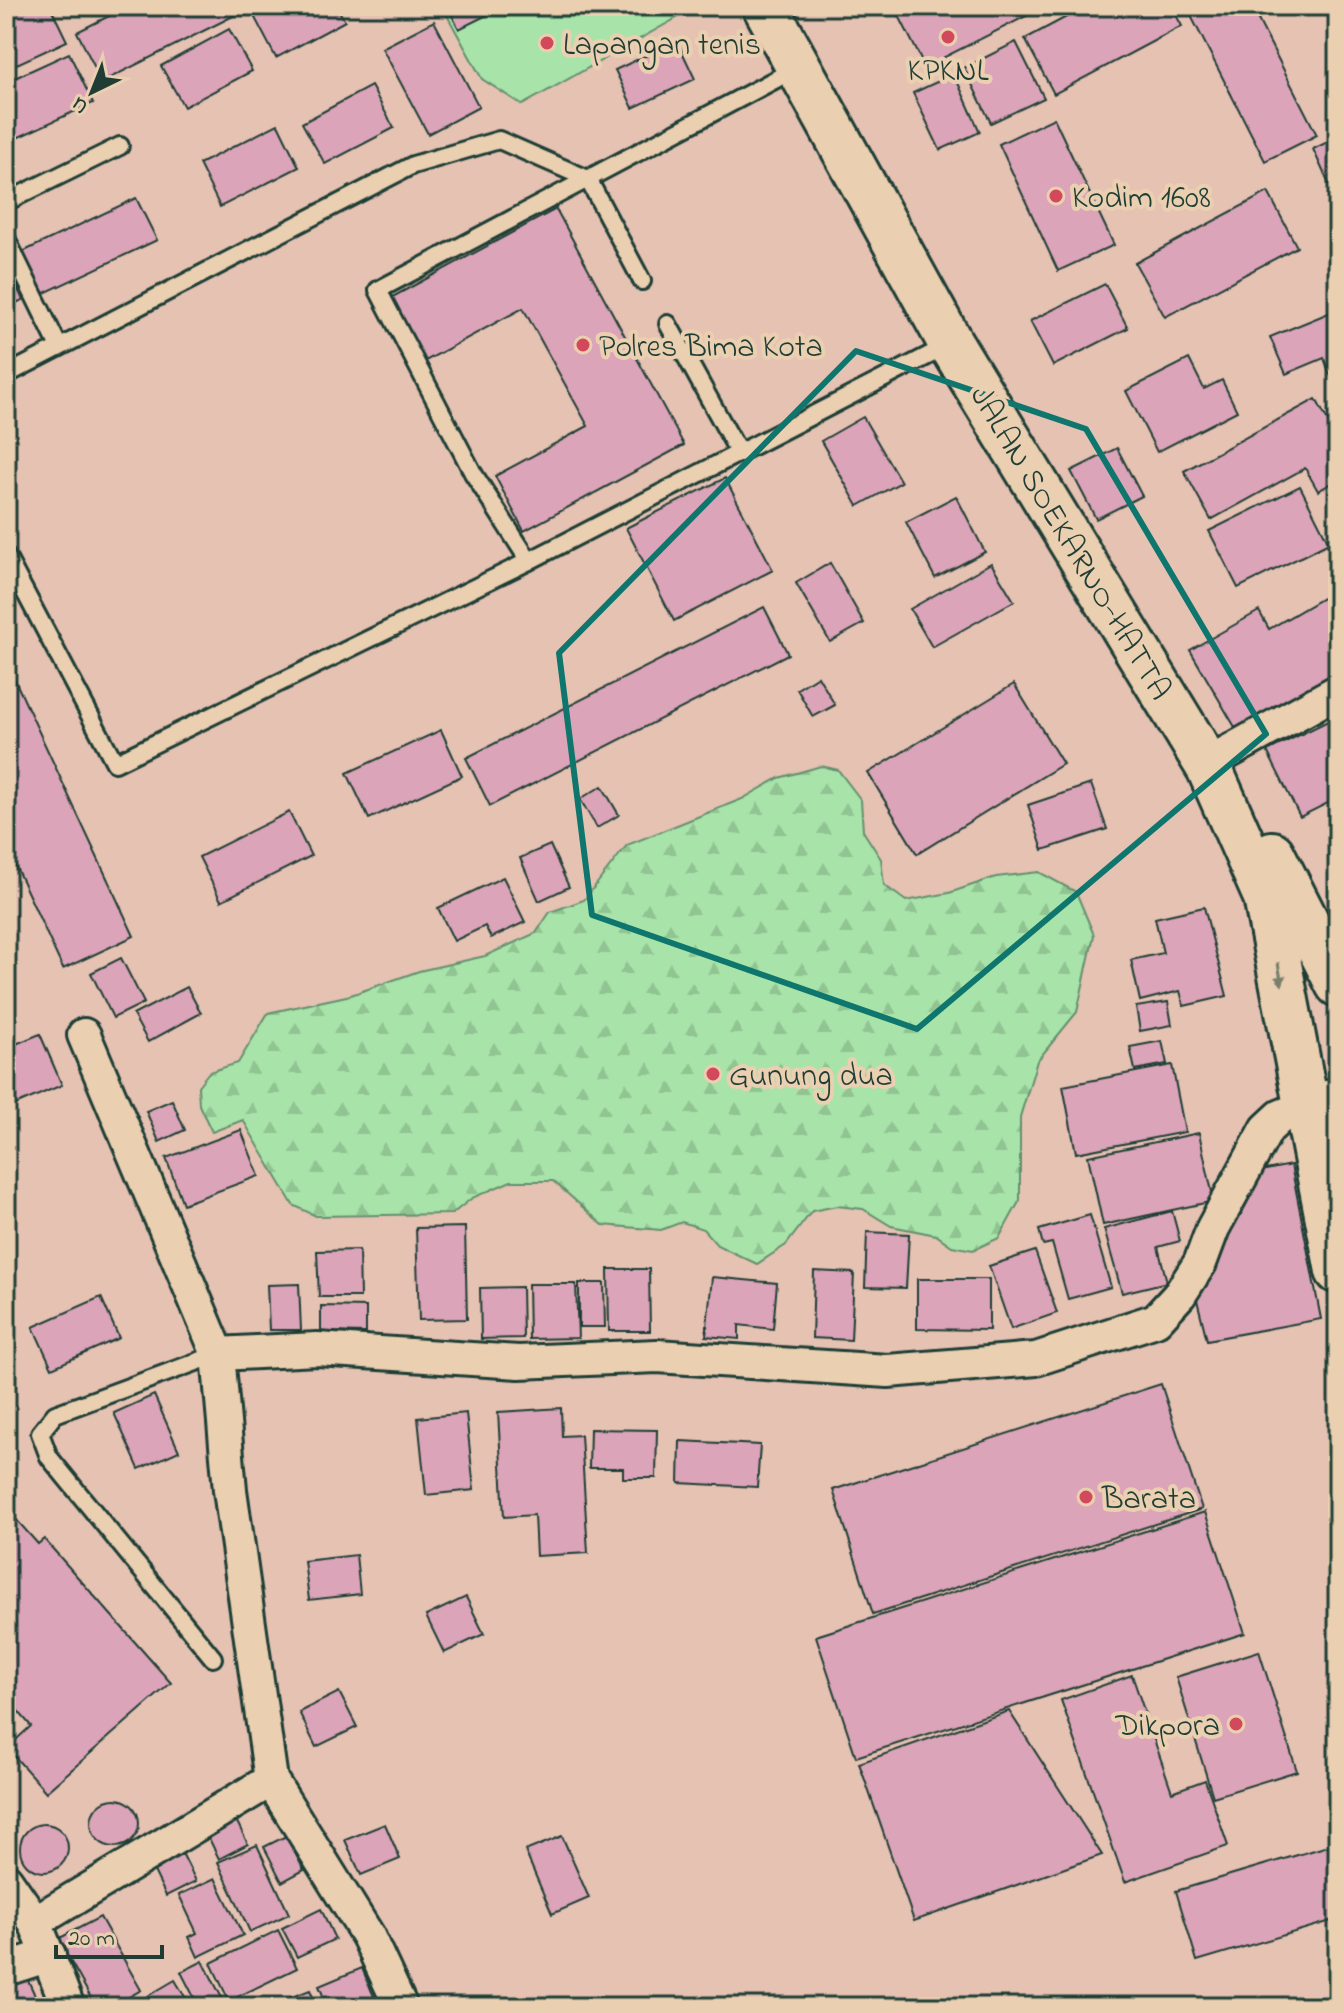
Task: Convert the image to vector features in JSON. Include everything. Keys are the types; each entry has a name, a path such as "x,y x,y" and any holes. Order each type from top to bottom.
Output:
{"highway":[{"name":"JALAN SOEKARNO-HATTA","path":"765,6 798,68 881,199"},
{"name":"JALAN SOEKARNO-HATTA","path":"788,6 881,199 959,340 1209,768 1266,897 1321,1099 1338,1271"},
{"name":"JALAN SOEKARNO-HATTA","path":"959,340 1221,756 1325,930 1338,984"}],"street":[{"path":"1221,756 1338,691"},
{"path":"84,1035 218,1354 230,1490 271,1780 368,1936 401,2007"},
{"path":"218,1354 317,1349 519,1362 657,1356 888,1371 1036,1359 1156,1320 1180,1294 1200,1263 1213,1228 1267,1129 1281,1116 1321,1099"},
{"path":"35,1922 271,1780"},
{"path":"6,1880 35,1922 68,2007"},
{"path":"6,1969 49,1955"}],"lane":[{"path":"529,561 473,473 378,290 798,68"},
{"path":"6,375 413,165 499,140 588,179 642,281"},
{"path":"6,202 120,146"},
{"path":"6,238 59,347"},
{"path":"668,324 739,453"},
{"path":"6,556 115,763 529,561 959,340"},
{"path":"213,1658 49,1457 40,1433 55,1414 218,1354"}],"highlighted area":[{"path":"856,351 1086,429 1266,734 917,1029 592,915 559,653"}],"green space":[{"name":"Lapangan tenis","path":"442,6 698,6 522,105 482,79"},
{"path":"821,766 838,770 861,800 863,831 881,859 884,885 906,901 949,893 996,877 1039,872 1076,892 1094,935 1077,1012 1037,1061 1020,1117 1020,1200 999,1238 973,1250 952,1246 936,1235 891,1226 863,1209 837,1206 812,1211 786,1245 757,1264 717,1245 703,1229 682,1222 661,1230 603,1225 553,1181 511,1181 472,1198 452,1214 316,1216 293,1205 243,1120 212,1132 199,1105 198,1086 209,1072 238,1063 268,1013 351,995 419,971 485,956 536,933 550,912 584,900 627,845 742,799 779,778"}],"building":[{"path":"50,6 67,41 6,69 6,7"},
{"path":"129,6 253,6 102,82 77,32"},
{"path":"274,6 336,6 345,21 276,58 254,16"},
{"path":"447,6 487,6 491,13 459,29"},
{"name":"KPKNL","path":"894,6 1046,6 925,67"},
{"path":"1087,6 1171,6 1182,26 1054,94 1025,39"},
{"path":"1186,6 1251,6 1317,135 1265,161"},
{"path":"434,21 479,107 428,134 382,48"},
{"path":"229,29 252,71 184,107 161,66"},
{"path":"677,41 695,79 633,108 615,70"},
{"path":"1016,42 1044,98 991,123 964,68"},
{"path":"69,53 93,103 6,143 6,82"},
{"path":"954,74 980,132 940,150 913,93"},
{"path":"371,86 394,128 325,164 302,123"},
{"path":"1054,118 1114,245 1058,271 999,144"},
{"path":"278,124 299,167 220,207 199,164"},
{"path":"1338,137 1338,204 1313,149"},
{"path":"1268,192 1297,247 1165,317 1135,263"},
{"path":"136,198 157,240 36,297 16,255"},
{"path":"556,209 684,445 524,531 495,476 588,426 523,308 420,364 385,301"},
{"path":"6,264 23,300 6,307"},
{"path":"1105,284 1128,328 1053,366 1030,321"},
{"path":"1336,310 1338,372 1330,375 1324,358 1286,374 1270,337"},
{"path":"1189,359 1204,389 1222,380 1237,411 1157,452 1126,391"},
{"path":"1316,399 1338,440 1338,480 1318,491 1305,468 1211,520 1184,471"},
{"path":"863,417 901,482 858,506 821,441"},
{"path":"1117,448 1142,496 1096,519 1071,471"},
{"path":"725,478 773,570 674,621 626,528"},
{"path":"1300,486 1329,543 1238,588 1209,531"},
{"path":"956,496 985,552 935,578 906,522"},
{"path":"830,563 864,623 830,642 796,583"},
{"path":"991,563 1014,601 932,647 910,609"},
{"path":"1338,589 1338,678 1239,734 1190,650 1259,611 1269,629"},
{"path":"764,607 788,654 490,806 466,758"},
{"path":"6,661 134,936 63,969 6,846"},
{"path":"818,676 835,705 813,717 797,689"},
{"path":"1014,684 1063,764 917,854 868,773"},
{"path":"1338,716 1338,798 1300,817 1267,751"},
{"path":"441,730 462,776 369,819 347,773"},
{"path":"1091,784 1107,829 1043,850 1028,805"},
{"path":"602,786 619,815 597,828 580,799"},
{"path":"289,812 311,856 221,901 199,857"},
{"path":"550,845 569,887 539,901 520,858"},
{"path":"503,877 525,922 491,938 485,926 454,941 438,908"},
{"path":"1204,907 1227,996 1184,1006 1180,991 1140,1001 1131,960 1163,953 1155,918"},
{"path":"121,958 144,1003 113,1018 91,973"},
{"path":"187,987 201,1013 148,1042 133,1015"},
{"path":"1168,1002 1172,1025 1140,1031 1136,1007"},
{"path":"40,1034 62,1085 6,1109 6,1048"},
{"path":"1162,1041 1167,1064 1135,1070 1130,1047"},
{"path":"1172,1065 1185,1132 1076,1153 1063,1086"},
{"path":"172,1100 185,1130 159,1142 146,1111"},
{"path":"241,1130 259,1176 183,1204 166,1158"},
{"path":"1199,1133 1214,1201 1103,1225 1088,1156"},
{"path":"1291,1165 1321,1319 1207,1340 1196,1296 1251,1173"},
{"path":"1172,1211 1180,1241 1158,1247 1167,1282 1122,1293 1104,1229"},
{"path":"1090,1215 1111,1287 1068,1299 1052,1243 1043,1245 1039,1230"},
{"path":"465,1227 467,1319 419,1320 416,1228"},
{"path":"867,1232 909,1234 906,1288 865,1287"},
{"path":"359,1250 360,1297 319,1297 317,1251"},
{"path":"1035,1251 1057,1313 1011,1329 989,1266"},
{"path":"608,1269 649,1269 650,1331 609,1331"},
{"path":"814,1271 854,1273 851,1340 812,1338"},
{"path":"712,1277 777,1283 773,1329 739,1325 739,1339 706,1336"},
{"path":"917,1279 989,1279 989,1330 917,1329"},
{"path":"579,1283 604,1283 605,1327 579,1327"},
{"path":"299,1284 301,1330 269,1330 267,1285"},
{"path":"528,1284 576,1284 578,1338 529,1339"},
{"path":"522,1287 523,1338 481,1339 480,1288"},
{"path":"101,1297 119,1338 52,1368 33,1327"},
{"path":"321,1306 366,1307 366,1333 321,1332"},
{"path":"1161,1384 1202,1509 873,1614 833,1490"},
{"path":"154,1395 179,1451 139,1469 114,1413"},
{"path":"561,1408 562,1436 581,1435 588,1553 536,1556 534,1515 504,1517 498,1412"},
{"path":"466,1413 474,1490 426,1495 418,1418"},
{"path":"590,1429 657,1430 656,1478 623,1478 623,1468 589,1468"},
{"path":"680,1441 760,1445 757,1487 679,1483"},
{"path":"6,1508 38,1544 44,1539 171,1683 46,1792 7,1748 31,1726 6,1697"},
{"path":"1205,1512 1245,1633 856,1757 816,1636"},
{"path":"356,1555 360,1594 309,1600 304,1561"},
{"path":"466,1597 484,1634 444,1653 426,1616"},
{"name":"Dikpora","path":"1259,1651 1297,1771 1213,1797 1176,1677"},
{"path":"1132,1675 1172,1792 1205,1780 1228,1846 1125,1882 1061,1700"},
{"path":"339,1692 357,1727 316,1747 299,1712"},
{"path":"1009,1711 1102,1855 914,1921 859,1763"},
{"path":"115,1799 132,1806 139,1823 132,1840 115,1847 98,1840 91,1823 98,1806"},
{"path":"233,1814 248,1844 219,1859 204,1828"},
{"path":"44,1824 61,1831 68,1848 61,1865 44,1872 27,1865 20,1848 27,1831"},
{"path":"385,1824 400,1859 361,1875 345,1840"},
{"path":"286,1836 304,1870 282,1882 264,1847"},
{"path":"562,1836 589,1898 552,1914 525,1851"},
{"path":"257,1845 289,1914 250,1932 218,1862"},
{"path":"1328,1846 1333,1863 1338,1861 1338,1919 1197,1961 1176,1891"},
{"path":"181,1851 196,1881 166,1896 151,1865"},
{"path":"215,1878 243,1935 198,1957 189,1937 197,1933 179,1895"},
{"path":"321,1909 335,1939 297,1957 282,1928"},
{"path":"100,1917 141,1990 111,2007 96,2007 58,1939"},
{"path":"278,1930 297,1968 229,2001 211,1963"},
{"path":"19,1960 37,2000 22,2007 6,2007 6,1966"},
{"path":"203,1961 225,2004 218,2007 199,2007 181,1972"},
{"path":"362,1968 378,2006 328,2007 319,1986"},
{"path":"175,1980 191,2007 129,2007"},
{"path":"310,1990 317,2007 274,2007 273,2004"}],"place":[{"name":"KPKNL","path":"948,37"},
{"name":"Lapangan tenis","path":"547,43"},
{"name":"Kodim 1608","path":"1056,196"},
{"name":"Polres Bima Kota","path":"583,345"},
{"name":"Gunung dua","path":"713,1074"},
{"name":"Barata","path":"1086,1497"},
{"name":"Dikpora","path":"1236,1724"}]}
